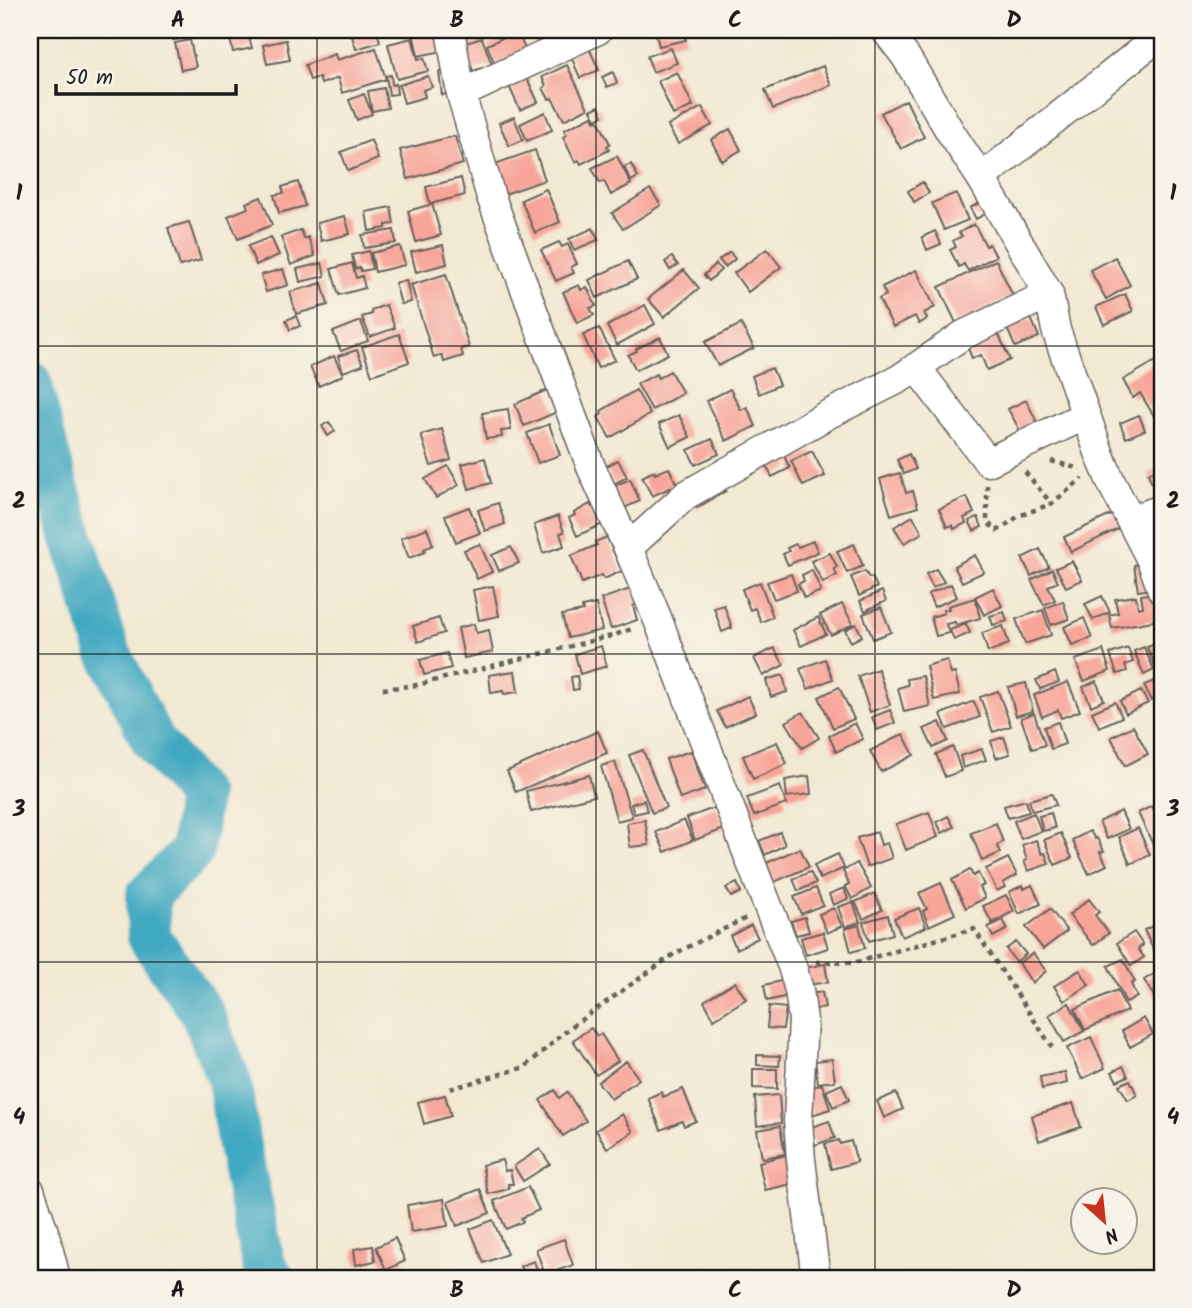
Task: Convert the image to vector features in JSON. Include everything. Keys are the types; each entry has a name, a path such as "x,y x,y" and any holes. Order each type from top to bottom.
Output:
{"street":[{"path":"450,30 461,94 501,223 591,467 658,620 792,966 803,1020 798,1119 816,1278"},
{"path":"461,94 598,30"},
{"path":"885,30 906,57 981,178 1049,295 1056,330 1103,463 1152,562 1162,590"},
{"path":"981,178 1162,34"},
{"path":"628,548 686,495 827,415 899,379 962,334 1049,295"},
{"path":"916,367 1000,456 1086,415"},
{"path":"1130,520 1162,509"},
{"path":"30,1190 56,1278"}],"path":[{"path":"1051,504 1026,475 1000,456 986,522 997,531 1019,516 1051,504 1103,463"},
{"path":"383,689 417,685 615,635 658,620"},
{"path":"450,1089 525,1067 571,1027 674,954 769,907"},
{"path":"792,966 821,961 853,963 974,929 1052,1046"}],"building":[{"path":"170,30 192,30 193,36 173,40"},
{"path":"228,30 247,30 252,48 233,52"},
{"path":"350,30 377,30 380,42 356,49"},
{"path":"443,30 447,50 418,56 413,32"},
{"path":"532,30 566,30 538,43"},
{"path":"655,30 684,30 686,40 659,46"},
{"path":"517,31 526,51 495,65 487,45"},
{"path":"412,38 418,59 424,58 428,71 397,79 388,44"},
{"path":"482,38 492,65 473,71 463,44"},
{"path":"190,40 196,67 181,70 175,43"},
{"path":"286,40 290,60 267,64 263,45"},
{"path":"588,46 599,70 580,78 570,54"},
{"path":"376,48 386,79 342,93 338,78 321,84 319,77 310,80 305,65 335,54 337,60"},
{"path":"671,48 677,63 653,72 647,56"},
{"path":"567,65 588,108 564,120 543,88 546,86 542,77"},
{"path":"823,66 831,85 773,109 765,90"},
{"path":"451,71 455,92 442,95 439,72"},
{"path":"613,72 617,83 607,87 602,77"},
{"path":"677,72 693,106 673,115 658,81"},
{"path":"391,75 397,94 389,95 386,76"},
{"path":"428,76 432,87 423,90 425,97 404,103 399,85"},
{"path":"526,76 538,102 520,110 508,84"},
{"path":"384,88 388,108 372,111 368,91"},
{"path":"364,94 372,114 357,120 349,100"},
{"path":"906,100 924,137 901,149 881,113"},
{"path":"599,106 603,116 596,119 591,110"},
{"path":"702,107 712,125 678,144 668,126"},
{"path":"545,112 552,130 527,141 520,124"},
{"path":"592,116 595,121 598,120 610,144 607,146 609,150 581,164 579,160 575,162 563,137 567,135 564,130"},
{"path":"514,117 523,140 509,146 499,123"},
{"path":"730,129 741,150 722,161 711,140"},
{"path":"455,136 463,164 408,179 400,150"},
{"path":"371,140 378,159 348,171 341,152"},
{"path":"535,150 545,180 502,195 492,165"},
{"path":"617,156 631,184 611,195 604,181 600,183 592,168"},
{"path":"631,164 638,177 631,181 624,167"},
{"path":"461,178 465,195 430,204 426,187"},
{"path":"298,182 305,206 279,213 274,195 284,193 282,187"},
{"path":"923,182 929,193 914,202 908,191"},
{"path":"546,189 560,222 535,233 521,200"},
{"path":"650,189 661,205 623,229 612,213"},
{"path":"956,193 968,220 944,230 932,203"},
{"path":"261,197 272,225 238,239 228,216 248,208 246,203"},
{"path":"985,200 991,211 976,219 970,208"},
{"path":"432,204 441,235 416,242 408,211"},
{"path":"391,207 394,224 369,231 366,212"},
{"path":"345,216 350,234 321,241 317,223"},
{"path":"189,222 201,260 180,266 168,228"},
{"path":"974,224 986,246 989,244 996,256 968,271 964,264 959,267 950,250 956,247 953,241 962,236 959,233"},
{"path":"593,228 598,240 574,250 569,239"},
{"path":"301,230 304,239 308,237 315,256 291,265 281,237"},
{"path":"394,230 396,243 364,248 362,235"},
{"path":"935,231 941,244 927,250 922,237"},
{"path":"271,237 279,255 256,265 248,246"},
{"path":"559,242 562,247 568,244 577,264 571,267 574,273 556,281 541,250"},
{"path":"443,245 447,264 416,272 411,252"},
{"path":"400,246 405,265 375,272 371,253"},
{"path":"767,249 781,267 748,292 734,273"},
{"path":"369,251 372,269 355,269 352,255"},
{"path":"730,252 735,259 725,267 719,260"},
{"path":"672,257 678,265 670,270 665,262"},
{"path":"1115,257 1130,285 1106,299 1090,270"},
{"path":"996,260 1013,296 956,323 939,287"},
{"path":"628,261 637,279 597,298 589,280"},
{"path":"322,263 325,276 300,282 297,269"},
{"path":"352,263 356,278 362,276 365,288 339,295 331,269"},
{"path":"716,264 721,270 709,281 704,275"},
{"path":"283,269 288,285 266,292 261,275"},
{"path":"684,270 699,288 664,317 648,299"},
{"path":"916,270 935,307 924,313 927,319 919,324 915,316 893,327 879,299 886,295 882,287"},
{"path":"446,274 469,347 461,349 463,356 444,362 442,355 434,358 411,285"},
{"path":"406,280 411,302 401,304 395,283"},
{"path":"322,283 328,305 296,314 290,292"},
{"path":"579,285 581,290 587,287 596,306 590,308 594,315 577,323 563,292"},
{"path":"1125,294 1133,311 1104,325 1096,307"},
{"path":"386,305 395,328 370,337 362,317 372,314 371,310"},
{"path":"645,305 655,324 617,345 607,326"},
{"path":"296,316 300,326 290,330 286,320"},
{"path":"1031,318 1039,337 1015,347 1007,328"},
{"path":"361,321 368,341 341,351 333,332"},
{"path":"741,324 754,348 718,366 705,342"},
{"path":"599,328 615,360 598,368 583,335"},
{"path":"996,328 1010,360 987,370 981,355 972,358 965,341"},
{"path":"399,334 409,362 372,375 362,347"},
{"path":"660,337 668,354 636,370 628,355"},
{"path":"357,350 363,365 343,372 338,356"},
{"path":"334,356 343,375 319,386 310,367"},
{"path":"1154,362 1162,375 1158,377 1162,385 1162,411 1154,416 1140,393 1133,398 1123,380"},
{"path":"772,368 779,385 759,394 752,376"},
{"path":"670,371 683,393 652,410 637,384 656,374 658,378"},
{"path":"730,389 741,410 747,407 756,426 726,441 706,401"},
{"path":"547,390 557,412 524,426 515,404"},
{"path":"636,390 650,414 610,438 598,417 602,414 601,411"},
{"path":"1026,400 1041,430 1024,438 1008,409"},
{"path":"508,409 511,430 501,431 502,437 486,439 482,413"},
{"path":"679,415 690,437 670,447 659,424"},
{"path":"1139,415 1145,430 1126,438 1120,423"},
{"path":"329,422 335,431 328,436 322,426"},
{"path":"549,424 560,455 538,463 527,433"},
{"path":"442,429 451,460 431,466 421,435"},
{"path":"712,439 719,454 695,465 688,450"},
{"path":"779,446 790,468 772,477 761,456"},
{"path":"812,451 825,476 803,486 791,461"},
{"path":"909,454 916,469 904,474 897,460"},
{"path":"485,458 491,483 469,489 462,464"},
{"path":"618,460 627,477 614,484 605,467"},
{"path":"448,466 459,485 436,498 425,479"},
{"path":"1162,467 1162,483 1153,487 1148,473"},
{"path":"669,468 677,485 652,496 642,477"},
{"path":"900,473 906,493 913,491 918,507 891,515 880,479"},
{"path":"630,479 640,501 622,509 612,487"},
{"path":"719,479 726,491 697,508 690,496"},
{"path":"967,497 974,513 964,518 966,523 954,529 953,525 947,527 939,509"},
{"path":"498,503 505,524 485,531 478,510"},
{"path":"590,504 592,507 599,504 607,522 577,536 569,518"},
{"path":"469,507 480,533 456,542 445,516"},
{"path":"1121,510 1128,524 1071,552 1064,537"},
{"path":"558,516 564,532 560,533 564,546 543,553 534,525"},
{"path":"913,516 922,533 904,543 894,527"},
{"path":"978,517 982,527 974,531 969,521"},
{"path":"1162,521 1162,546 1158,548 1147,522"},
{"path":"427,528 433,545 424,549 425,552 409,558 401,538"},
{"path":"607,537 622,571 604,579 602,575 582,583 571,556 597,545 595,542"},
{"path":"813,541 818,552 788,565 783,554 789,551 787,548"},
{"path":"480,544 492,572 477,579 464,550"},
{"path":"854,544 863,566 847,573 837,551"},
{"path":"511,547 519,563 499,571 492,555"},
{"path":"1040,549 1049,567 1031,576 1022,558"},
{"path":"830,553 837,567 834,569 837,575 823,583 811,561"},
{"path":"975,555 984,572 962,582 954,566"},
{"path":"1072,561 1082,580 1066,587 1056,568"},
{"path":"1148,562 1152,589 1138,591 1134,565"},
{"path":"936,569 944,582 933,588 926,574"},
{"path":"1052,569 1058,582 1048,586 1055,600 1044,605 1031,580"},
{"path":"812,570 821,591 804,598 798,584 804,581 802,575"},
{"path":"865,571 877,587 859,596 851,577"},
{"path":"791,574 797,591 774,599 767,582"},
{"path":"760,582 773,617 761,622 755,608 750,610 742,589"},
{"path":"951,584 957,597 934,607 928,594"},
{"path":"493,586 499,616 479,620 473,590"},
{"path":"636,587 642,603 633,606 637,620 611,629 601,599"},
{"path":"993,588 1002,606 984,615 975,597"},
{"path":"882,591 886,601 865,611 860,601"},
{"path":"1154,593 1159,620 1112,628 1109,615 1118,613 1115,599 1136,596 1138,608 1143,607 1141,595"},
{"path":"1102,596 1110,612 1093,620 1085,604"},
{"path":"975,598 980,618 956,625 955,622 946,624 949,633 936,636 931,617 944,613 943,610 949,609 948,606"},
{"path":"1063,601 1069,619 1051,625 1045,608"},
{"path":"596,604 602,630 568,638 562,615 583,611 582,607"},
{"path":"842,604 853,624 831,635 820,615"},
{"path":"724,605 732,628 722,632 714,608"},
{"path":"881,607 891,632 873,639 863,614"},
{"path":"1043,610 1051,635 1025,644 1016,619"},
{"path":"1004,612 1007,621 993,625 990,616"},
{"path":"818,617 826,634 801,646 793,630"},
{"path":"439,618 444,633 418,642 413,626"},
{"path":"1084,618 1092,638 1072,645 1064,627"},
{"path":"474,624 476,633 489,630 493,652 464,658 458,628"},
{"path":"856,624 862,636 851,642 845,630"},
{"path":"966,624 970,633 954,640 950,630"},
{"path":"1003,626 1009,644 988,652 982,633"},
{"path":"1157,643 1162,665 1156,668 1147,647"},
{"path":"601,646 607,666 580,674 575,654"},
{"path":"1144,647 1154,670 1144,675 1134,651"},
{"path":"774,648 784,665 763,676 754,658"},
{"path":"1128,648 1133,662 1125,665 1127,671 1117,674 1110,654"},
{"path":"1103,650 1110,671 1084,681 1075,660"},
{"path":"447,653 451,668 424,675 420,660"},
{"path":"825,659 833,679 808,689 800,669"},
{"path":"947,660 951,674 955,673 960,694 934,700 926,666"},
{"path":"878,669 890,705 870,712 858,676"},
{"path":"515,671 518,692 491,693 489,675"},
{"path":"1055,672 1059,682 1040,689 1036,680"},
{"path":"783,675 787,692 771,697 766,680"},
{"path":"577,676 579,689 573,690 571,677"},
{"path":"923,676 930,706 904,712 898,688 908,685 907,679"},
{"path":"1162,678 1162,695 1151,701 1144,685"},
{"path":"1096,681 1104,700 1091,706 1083,687"},
{"path":"1068,682 1080,711 1061,718 1058,710 1042,717 1034,695"},
{"path":"1026,683 1033,711 1016,716 1008,687"},
{"path":"839,687 854,719 833,728 819,697"},
{"path":"998,691 1011,726 993,732 980,697"},
{"path":"1141,691 1148,703 1126,714 1120,701"},
{"path":"748,696 756,713 725,727 717,711"},
{"path":"974,701 980,717 947,729 941,714"},
{"path":"1115,702 1122,717 1099,727 1092,712"},
{"path":"890,710 895,723 877,730 872,717"},
{"path":"803,712 819,738 802,748 786,722"},
{"path":"1034,713 1045,745 1032,749 1021,718"},
{"path":"940,722 948,741 933,748 924,729"},
{"path":"1058,722 1065,744 1051,749 1044,727"},
{"path":"855,723 863,739 836,752 829,736"},
{"path":"1133,726 1148,754 1125,766 1111,737"},
{"path":"598,731 607,753 516,792 507,771"},
{"path":"903,734 914,755 881,772 870,751"},
{"path":"1004,737 1010,754 996,758 991,741"},
{"path":"777,742 787,764 753,779 743,756"},
{"path":"953,747 961,771 945,777 936,754"},
{"path":"982,749 986,760 963,768 960,756"},
{"path":"643,750 666,808 652,813 629,755"},
{"path":"691,751 705,790 680,799 666,759"},
{"path":"615,762 632,817 617,821 601,766"},
{"path":"589,775 594,796 531,812 526,791"},
{"path":"809,776 811,794 787,797 785,780"},
{"path":"780,786 786,804 754,816 747,798"},
{"path":"1052,794 1056,805 1032,811 1029,800"},
{"path":"644,800 647,811 634,814 631,804"},
{"path":"1026,800 1029,812 1008,818 1004,806"},
{"path":"1152,806 1162,827 1162,843 1154,847 1138,813"},
{"path":"716,807 724,829 695,840 687,818"},
{"path":"1121,811 1129,829 1107,839 1099,822"},
{"path":"929,812 938,837 906,850 896,824"},
{"path":"1034,813 1041,831 1021,839 1014,821"},
{"path":"1051,813 1055,828 1043,831 1039,816"},
{"path":"948,816 954,827 942,833 937,822"},
{"path":"645,820 649,845 630,847 627,823"},
{"path":"684,820 693,840 665,852 656,832"},
{"path":"996,823 1003,842 997,845 1000,853 982,861 971,833"},
{"path":"1138,828 1150,855 1130,864 1119,837"},
{"path":"1090,831 1104,851 1100,852 1107,865 1089,874 1072,840"},
{"path":"780,832 785,845 765,855 759,841"},
{"path":"877,832 881,845 887,843 892,858 867,867 857,838"},
{"path":"1061,833 1072,858 1055,865 1044,840"},
{"path":"1036,840 1049,864 1028,871 1022,845"},
{"path":"800,848 809,867 772,883 764,864"},
{"path":"838,854 844,868 820,879 814,865"},
{"path":"1008,858 1017,875 1003,883 1005,887 997,891 986,869"},
{"path":"857,863 871,888 852,899 845,886 849,884 843,871"},
{"path":"970,870 973,876 978,873 984,885 980,887 985,898 966,908 952,880"},
{"path":"810,872 816,883 798,891 793,879"},
{"path":"737,883 741,892 731,897 726,888"},
{"path":"941,883 955,914 929,926 923,911 927,909 919,893"},
{"path":"1023,885 1024,889 1032,885 1041,904 1019,914 1009,892"},
{"path":"816,888 823,905 801,914 794,897"},
{"path":"844,888 848,899 833,905 829,894"},
{"path":"875,893 882,910 863,919 855,902"},
{"path":"1006,895 1014,911 992,923 983,906"},
{"path":"1089,899 1099,912 1095,915 1109,933 1093,945 1069,915"},
{"path":"853,902 860,922 845,927 838,907"},
{"path":"834,908 842,926 827,933 819,914"},
{"path":"919,908 926,927 902,937 894,918"},
{"path":"1050,909 1067,931 1043,949 1026,927"},
{"path":"888,915 893,934 869,941 863,922"},
{"path":"805,917 809,932 796,935 791,921"},
{"path":"1003,920 1008,929 993,937 988,927"},
{"path":"1162,922 1162,968 1144,930"},
{"path":"751,925 758,938 737,949 730,936"},
{"path":"859,925 865,948 851,952 845,929"},
{"path":"823,932 828,948 806,955 801,938"},
{"path":"1134,932 1143,945 1138,949 1144,957 1131,966 1117,943"},
{"path":"1016,942 1026,954 1016,962 1006,949"},
{"path":"1033,953 1046,971 1032,983 1019,963"},
{"path":"1123,959 1135,982 1131,984 1137,997 1126,1003 1108,966"},
{"path":"825,964 828,982 807,985 805,968"},
{"path":"1162,969 1162,998 1157,1001 1144,980"},
{"path":"1080,970 1089,985 1064,1001 1054,986"},
{"path":"789,979 792,995 767,1001 764,985"},
{"path":"735,982 746,999 714,1019 704,1001"},
{"path":"1117,990 1127,1011 1085,1030 1075,1009"},
{"path":"822,992 825,1007 813,1010 810,994"},
{"path":"1069,1003 1084,1031 1064,1042 1049,1015"},
{"path":"769,1006 786,1008 783,1029 767,1028"},
{"path":"1144,1018 1153,1034 1130,1047 1122,1031"},
{"path":"591,1028 597,1036 601,1034 618,1061 596,1075 573,1040"},
{"path":"1091,1037 1105,1068 1082,1079 1067,1048"},
{"path":"757,1055 780,1056 779,1066 757,1065"},
{"path":"832,1059 835,1081 818,1083 815,1061"},
{"path":"626,1061 639,1079 611,1099 598,1082"},
{"path":"1123,1066 1128,1076 1117,1081 1112,1072"},
{"path":"753,1069 777,1069 777,1089 753,1088"},
{"path":"1065,1072 1067,1083 1042,1089 1040,1077"},
{"path":"1130,1080 1137,1095 1128,1100 1119,1085"},
{"path":"822,1084 830,1109 812,1115 804,1090"},
{"path":"842,1084 849,1100 833,1107 826,1091"},
{"path":"683,1089 696,1121 684,1126 682,1121 661,1130 648,1098 661,1092 663,1097"},
{"path":"555,1090 559,1098 567,1092 586,1121 563,1136 540,1100"},
{"path":"896,1093 903,1109 884,1118 877,1101"},
{"path":"445,1095 451,1116 424,1124 418,1102"},
{"path":"779,1095 781,1123 757,1126 755,1097"},
{"path":"1073,1103 1081,1127 1039,1141 1032,1116"},
{"path":"622,1114 633,1132 607,1148 596,1130"},
{"path":"829,1121 835,1138 815,1145 809,1128"},
{"path":"780,1126 785,1154 762,1158 757,1130"},
{"path":"839,1140 840,1144 851,1141 857,1162 831,1169 825,1144"},
{"path":"540,1149 550,1164 523,1181 514,1166"},
{"path":"786,1155 792,1184 765,1190 759,1162"},
{"path":"502,1160 505,1171 510,1170 513,1184 508,1184 509,1189 488,1194 482,1165"},
{"path":"528,1187 539,1210 521,1218 523,1222 506,1229 494,1201"},
{"path":"480,1189 490,1213 457,1226 448,1202"},
{"path":"444,1199 448,1226 411,1232 407,1205"},
{"path":"493,1220 507,1254 484,1263 470,1229"},
{"path":"395,1238 405,1261 386,1270 376,1247"},
{"path":"564,1239 573,1265 545,1275 536,1249"},
{"path":"373,1246 375,1261 356,1265 354,1249"},
{"path":"534,1261 540,1278 525,1278 520,1266"}],"waterway":[{"path":"30,383 53,474 108,651 153,741 199,796 192,851 148,895 149,937 202,1013 229,1080 239,1146 264,1266 273,1278"}]}
